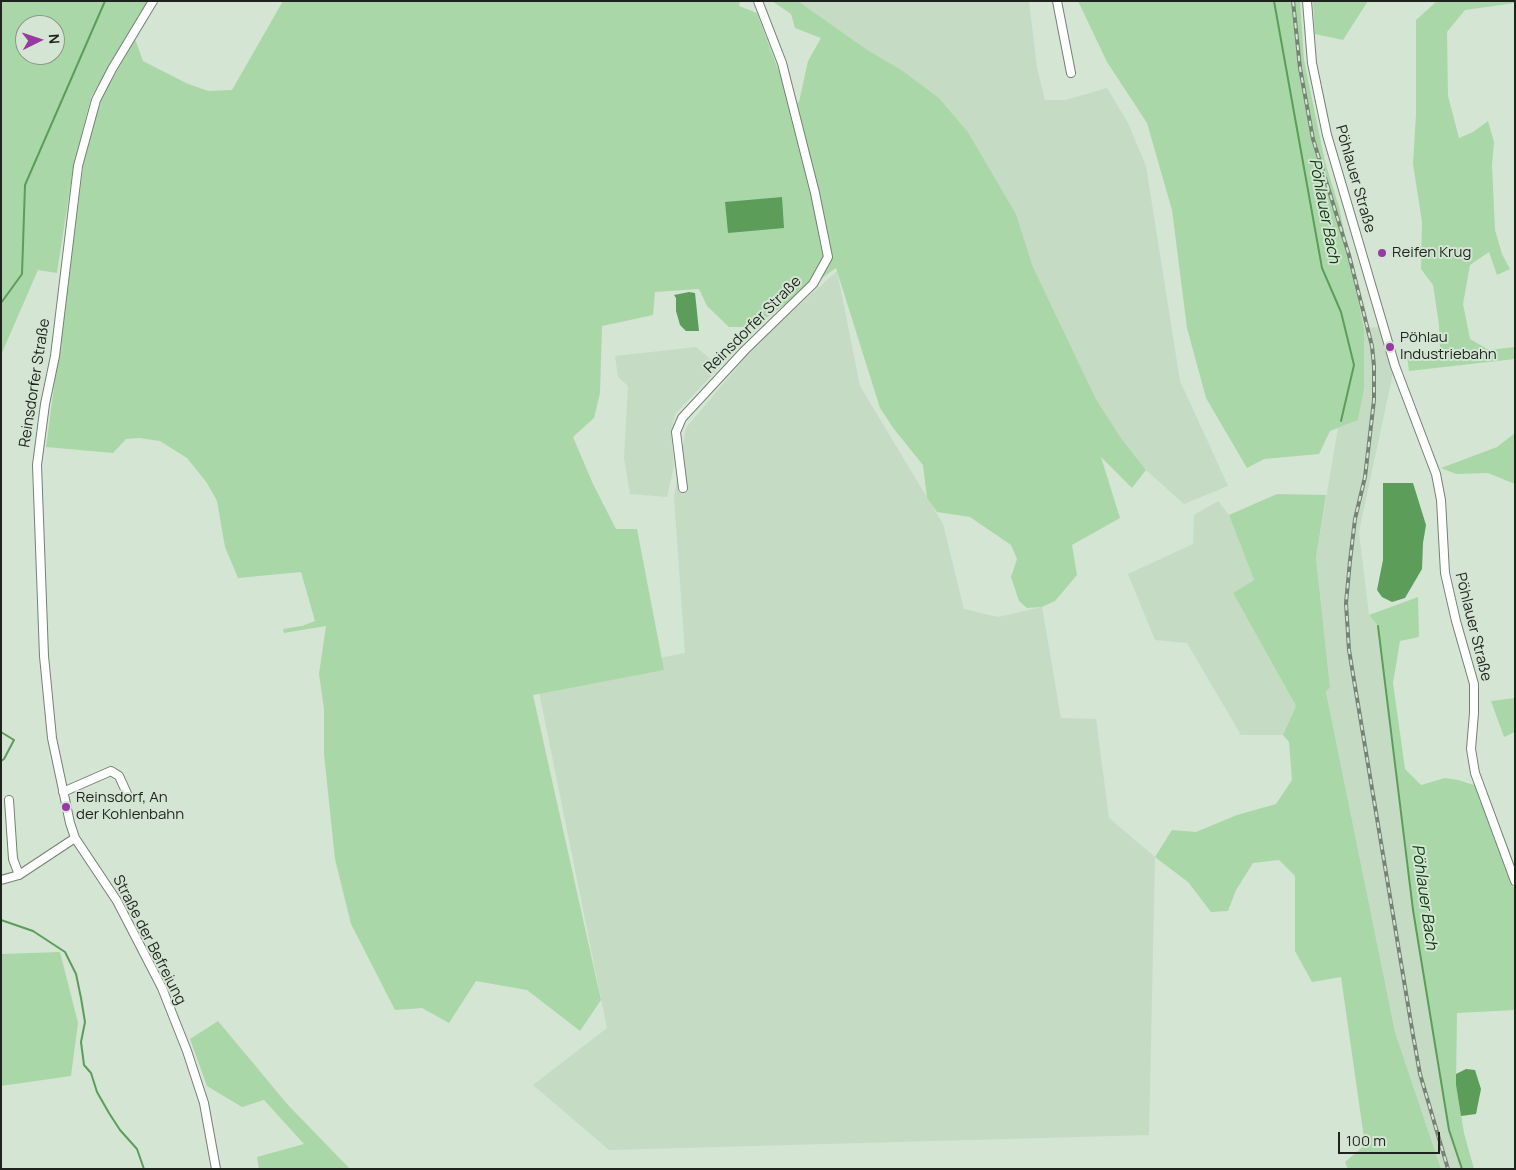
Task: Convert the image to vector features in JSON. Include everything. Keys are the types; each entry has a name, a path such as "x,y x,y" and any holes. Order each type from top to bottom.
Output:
{"street":[{"name":"Reinsdorfer Straße","path":"62,789 52,738 45,672 37,465 55,356 78,166 96,100 112,69 153,1"},
{"name":"Reinsdorfer Straße","path":"683,488 676,432 682,418 745,350 813,284 828,257 815,193 782,63 758,1"},
{"path":"1057,1 1071,73"},
{"name":"Pöhlauer Straße","path":"1307,1 1312,63 1327,134 1395,366 1436,474 1441,500 1445,574 1474,684 1471,749 1474,765 1515,881"},
{"path":"62,789 111,772 119,776 129,798"},
{"name":"Straße der Befreiung","path":"62,789 75,838 117,901 162,988 187,1051 204,1103 216,1169"},
{"path":"9,800 13,859 19,875"},
{"path":"1,880 19,875 75,838"}],"shaded area":[{"path":"1,1 149,1 91,97 74,163 57,273 38,270 1,355"},
{"path":"283,1 740,1 739,6 757,13 791,104 799,102 808,61 821,38 795,28 791,14 772,1 798,1 866,49 903,71 939,98 968,132 1016,214 1033,267 1096,399 1121,438 1146,470 1132,488 1101,457 1120,518 1072,545 1077,575 1055,601 1042,607 1027,608 1019,601 1011,577 1017,559 1011,545 970,517 937,512 927,498 923,465 880,408 836,268 753,327 729,327 707,306 699,289 655,292 653,315 602,326 600,393 594,418 573,437 593,484 616,529 637,529 664,670 533,695 601,1000 580,1031 527,990 476,981 449,1023 422,1008 395,1010 351,924 335,859 324,754 324,709 319,674 326,626 284,633 283,629 302,626 315,621 301,572 238,578 225,547 217,501 207,483 187,458 160,441 139,438 126,439 113,453 46,447 85,153 102,97 135,39 143,61 186,83 208,91 232,90"},
{"path":"798,1 1029,1 1037,68 1045,100 1066,100 1107,88 1128,123 1146,166 1180,381 1228,486 1184,504 1146,470 1121,438 1096,399 1033,267 1016,214 968,132 939,98 903,71 866,49"},
{"path":"1078,1 1300,1 1304,60 1325,162 1339,207 1364,328 1364,389 1358,420 1330,431 1319,454 1264,459 1247,468 1206,398 1187,328 1172,210 1147,123 1107,62"},
{"path":"1313,1 1368,1 1343,40 1315,34"},
{"path":"1437,1 1515,1 1515,3 1465,10 1447,32 1448,96 1459,138 1473,132 1488,121 1494,142 1492,165 1495,230 1502,254 1510,269 1497,275 1489,252 1470,265 1463,304 1470,339 1489,350 1515,347 1515,359 1409,371 1407,356 1440,349 1439,325 1433,285 1421,269 1422,222 1413,164 1416,114 1416,20"},
{"path":"782,197 784,228 728,233 725,202"},
{"path":"837,271 860,386 943,524 964,609 998,617 1042,607 1061,718 1096,719 1109,818 1155,857 1149,1135 609,1150 533,1085 607,1028 537,682 685,653 674,497 686,428 758,342"},
{"path":"689,292 695,293 699,331 686,331 680,325 676,311 676,298 674,295"},
{"path":"1379,327 1393,373 1359,532 1369,615 1378,626 1449,1130 1462,1169 1441,1169 1395,1032 1326,692 1330,686 1316,558 1338,428 1358,420 1364,389 1364,328"},
{"path":"696,347 720,367 675,414 671,433 674,466 667,497 630,494 624,458 628,386 618,377 615,356"},
{"path":"1515,433 1515,484 1488,473 1456,474 1441,468 1497,447"},
{"path":"1383,483 1413,483 1426,525 1422,569 1405,598 1392,602 1382,597 1377,590 1383,560"},
{"path":"1277,494 1326,495 1316,558 1330,687 1326,692 1395,1032 1441,1169 1348,1169 1345,1162 1365,1145 1341,977 1312,982 1295,951 1295,876 1279,860 1253,863 1236,890 1228,911 1211,912 1188,882 1155,857 1172,830 1196,832 1237,815 1276,804 1292,780 1289,742 1283,735 1296,706 1233,593 1254,580 1229,515"},
{"path":"1218,501 1229,515 1254,580 1233,593 1296,706 1283,735 1241,735 1187,643 1155,640 1128,574 1193,544 1194,515"},
{"path":"1418,597 1419,637 1400,641 1393,683 1405,769 1421,785 1445,778 1477,786 1515,891 1515,1010 1457,1013 1456,1085 1464,1133 1474,1169 1462,1169 1449,1130 1413,910 1378,626 1369,615"},
{"path":"1515,698 1515,732 1504,737 1491,701"},
{"path":"60,952 78,1023 71,1076 1,1086 1,954"},
{"path":"218,1021 288,1105 350,1169 259,1169 257,1157 304,1144 264,1100 242,1107 207,1086 190,1039"},
{"path":"1466,1069 1475,1070 1481,1089 1476,1114 1461,1116 1456,1074"}],"waterway":[{"path":"1,303 22,274 25,185 105,1"},
{"name":"Pöhlauer Bach","path":"1274,1 1322,268 1341,312 1354,365 1341,421"},
{"name":"Pöhlauer Bach","path":"1378,626 1413,910 1449,1130 1462,1169"},
{"path":"1,732 14,740 1,761"},
{"path":"1,920 33,931 65,952 76,974 81,998 85,1022 81,1042 84,1065 91,1073 97,1092 109,1113 120,1130 137,1149 144,1169"}],"railway":[{"path":"1293,1 1300,68 1313,139 1349,255 1372,346 1374,400 1365,477 1355,519 1346,603 1349,650 1420,1074 1448,1169"}],"place":[{"name":"Reifen Krug","path":"1382,253"},
{"name":"Pöhlau Industriebahn","path":"1390,347"},
{"name":"Reinsdorf, An der Kohlenbahn","path":"66,807"}]}
